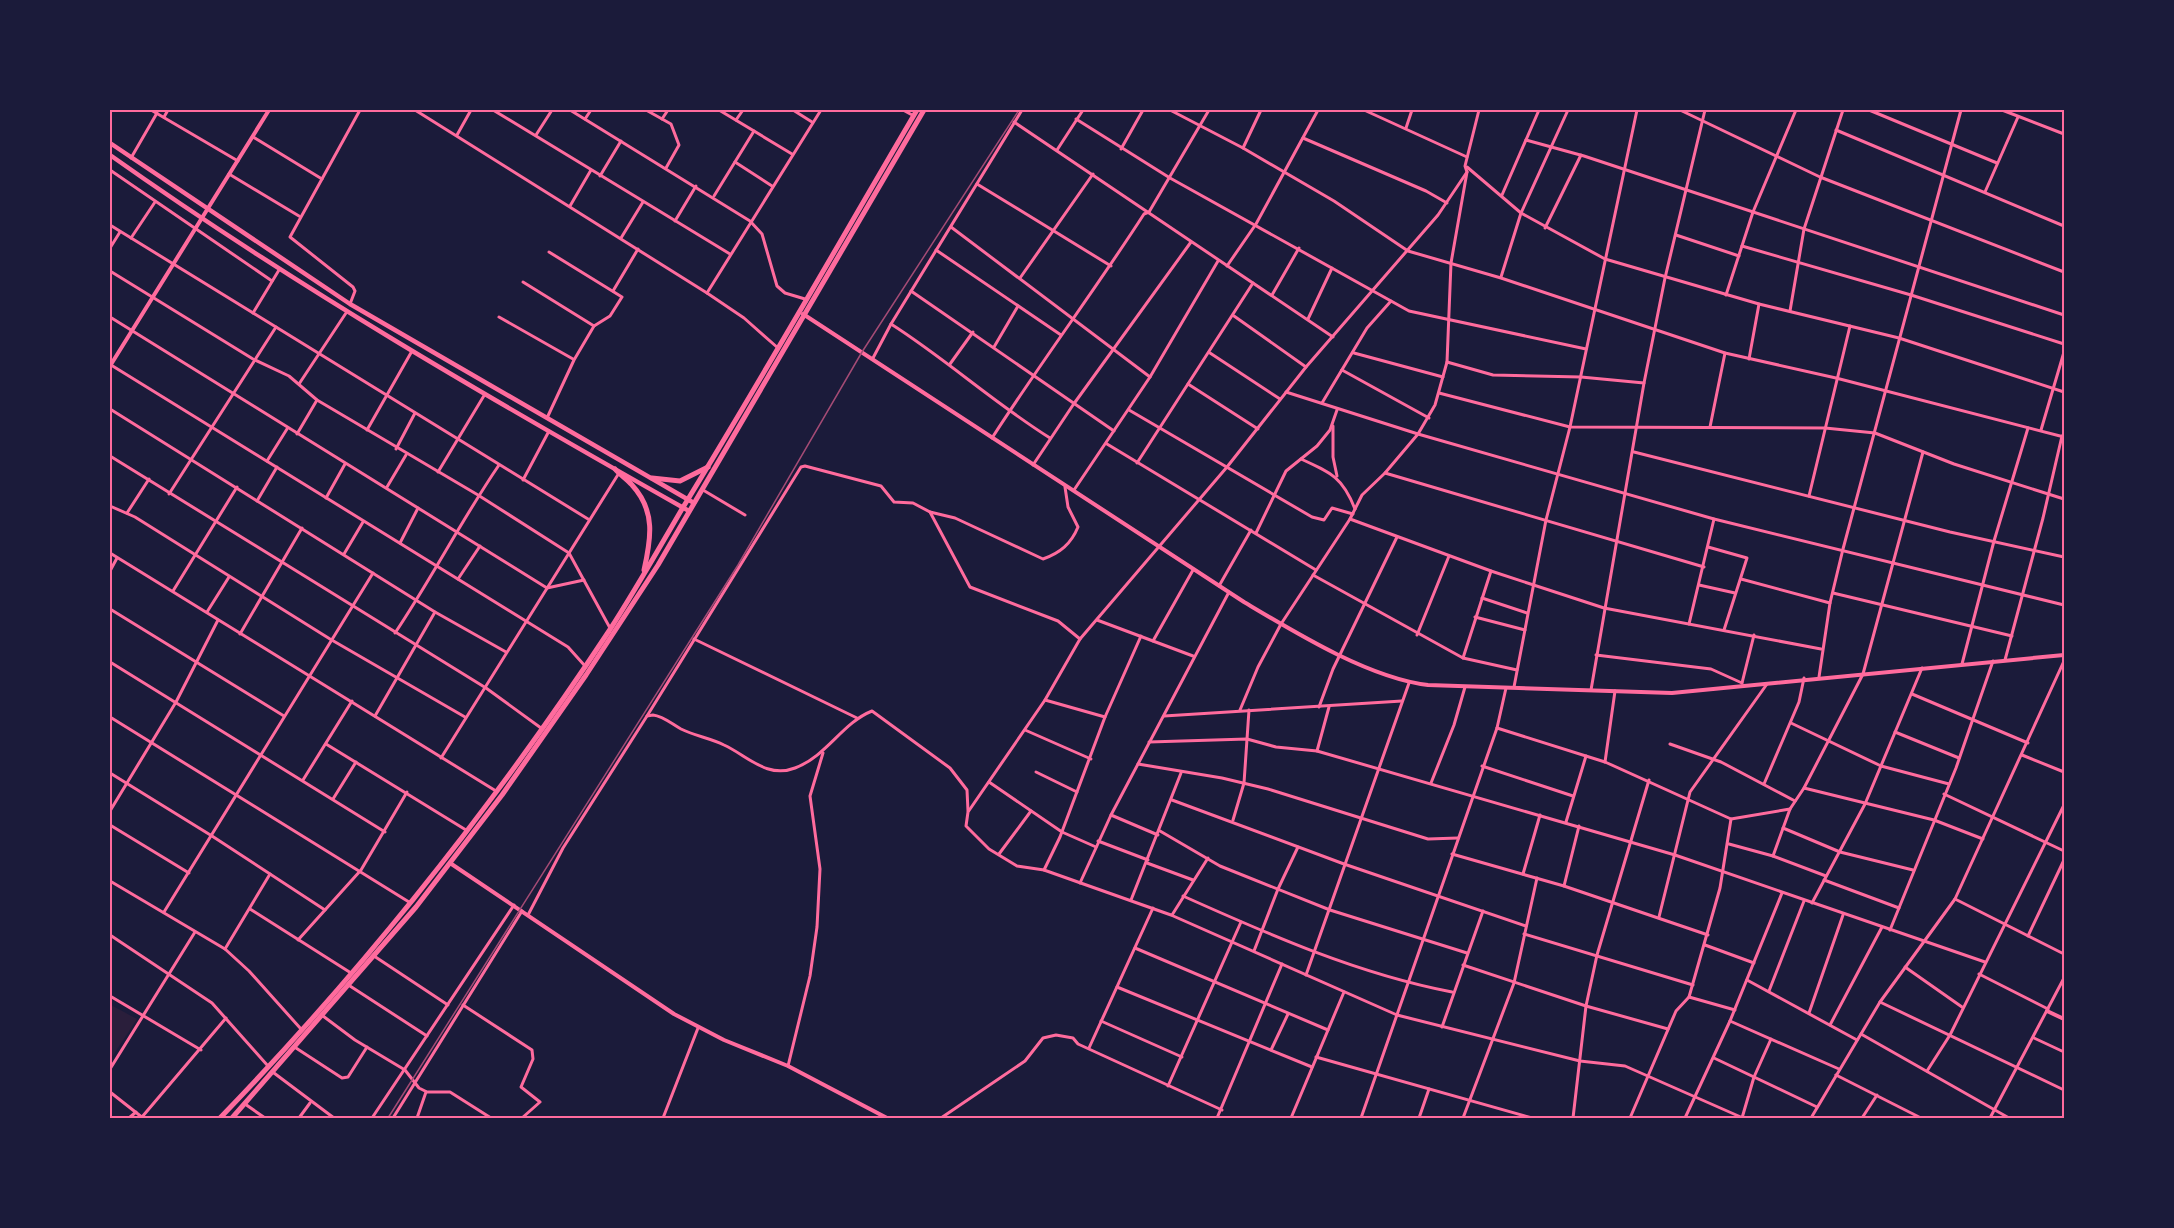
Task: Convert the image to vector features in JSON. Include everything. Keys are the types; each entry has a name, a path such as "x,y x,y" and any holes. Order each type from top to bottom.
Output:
{"highway":[{"path":"232,1119 274,1074 374,956 447,861 466,830 585,666 643,576 778,348 802,314 807,299 917,110"},
{"path":"220,1119 351,973 502,795 586,675 658,565 703,490 802,314 924,110"},
{"path":"652,478 680,481 709,466"},
{"path":"615,469 640,495 651,523 650,544 643,576"}],"main road":[{"path":"110,143 350,304 694,503"},
{"path":"110,155 201,219 346,313 689,512"},
{"path":"615,469 616,457"}],"street":[{"path":"152,110 238,161"},
{"path":"164,117 168,110"},
{"path":"269,110 110,365 568,647 585,666"},
{"path":"350,304 355,291 353,287 291,240 291,231 360,110"},
{"path":"415,110 707,293 744,318 778,348"},
{"path":"457,135 471,110"},
{"path":"493,110 730,254"},
{"path":"536,135 552,110"},
{"path":"570,110 750,221 762,234 777,286 785,292 807,299"},
{"path":"585,119 591,110"},
{"path":"646,110 671,124 679,145 666,168"},
{"path":"662,120 668,110"},
{"path":"719,110 792,154"},
{"path":"736,120 743,110"},
{"path":"793,110 812,122"},
{"path":"707,293 821,110"},
{"path":"903,110 914,116"},
{"path":"873,358 891,324 1022,110"},
{"path":"1057,150 1083,110"},
{"path":"1121,149 1143,110"},
{"path":"1170,110 1243,147 1351,211 1408,251 1501,278 1725,353 1836,378 2063,437 2005,660"},
{"path":"992,438 1061,334 1111,266 1144,214 1149,212 1202,126 1209,110"},
{"path":"1243,147 1261,110"},
{"path":"1227,267 1256,224 1318,110"},
{"path":"1364,110 1467,157"},
{"path":"1406,128 1412,110"},
{"path":"1240,710 1258,667 1281,624 1350,519 1364,492 1385,473 1418,434 1429,418 1439,393 1447,362 1451,263 1467,172 1465,166 1479,110"},
{"path":"1502,195 1539,110"},
{"path":"1501,278 1521,213 1568,110"},
{"path":"1514,687 1546,520 1570,428 1637,110"},
{"path":"1680,110 1820,177 2064,272"},
{"path":"1591,690 1616,541 1638,429 1644,383 1665,278 1705,110"},
{"path":"1726,295 1753,212 1796,110"},
{"path":"1790,311 1804,229 1843,110"},
{"path":"1869,110 1997,164"},
{"path":"1819,677 1830,603 1843,549 1961,110"},
{"path":"2002,110 2064,134"},
{"path":"131,158 157,113"},
{"path":"1985,192 2018,117"},
{"path":"1076,119 1170,178 1391,301 1420,314 1586,349"},
{"path":"1014,122 1333,337"},
{"path":"1836,130 2064,226"},
{"path":"713,197 754,131"},
{"path":"253,137 322,179"},
{"path":"1304,138 1426,191 1447,203"},
{"path":"1526,140 1581,155 2064,315"},
{"path":"600,176 621,141"},
{"path":"1545,228 1581,155"},
{"path":"735,162 772,186"},
{"path":"1465,166 1521,213 1605,260 1759,304 1899,338 2064,392"},
{"path":"110,170 272,281"},
{"path":"570,206 591,170"},
{"path":"968,812 1045,700 1080,639 1227,467 1306,367 1408,251 1447,203 1467,172"},
{"path":"229,174 299,216"},
{"path":"1020,278 1093,174"},
{"path":"977,184 1111,266"},
{"path":"675,221 696,186"},
{"path":"131,238 155,201"},
{"path":"621,238 643,202"},
{"path":"110,225 588,519"},
{"path":"951,227 1150,377"},
{"path":"110,248 121,231"},
{"path":"1676,236 1739,256"},
{"path":"1033,465 1073,405 1191,242"},
{"path":"1742,246 1797,264 1911,295 2064,344"},
{"path":"1272,295 1299,248"},
{"path":"613,292 638,249"},
{"path":"936,250 1061,334"},
{"path":"547,418 574,360 594,326 610,316 622,297 549,252"},
{"path":"1073,492 1150,377 1218,261"},
{"path":"1308,319 1332,268"},
{"path":"253,313 279,270"},
{"path":"110,271 253,359 278,370 317,400 406,455 478,495 570,553 610,628"},
{"path":"523,282 594,326"},
{"path":"1137,463 1234,316 1253,283"},
{"path":"911,291 973,332 1073,405 1115,431"},
{"path":"1321,404 1369,325 1391,301"},
{"path":"1749,359 1759,304"},
{"path":"994,347 1018,306"},
{"path":"299,384 346,313"},
{"path":"802,314 873,358 1193,570 1281,624 1341,654 1409,683 1465,687 1506,686 1692,692 1741,684 2064,655"},
{"path":"1234,316 1306,367"},
{"path":"499,317 574,360"},
{"path":"110,318 287,429 387,487 547,588 584,580"},
{"path":"891,324 950,364 1008,412 1050,438"},
{"path":"1809,496 1850,326"},
{"path":"170,494 190,457 276,327"},
{"path":"950,364 973,332"},
{"path":"367,430 412,351"},
{"path":"2041,430 2064,352"},
{"path":"1210,353 1280,399"},
{"path":"1354,353 1443,377"},
{"path":"1710,427 1725,353"},
{"path":"1447,362 1493,375 1581,377 1644,383"},
{"path":"1342,370 1429,418"},
{"path":"1188,384 1257,429"},
{"path":"1286,392 1337,410 1714,519 1893,560 2064,605"},
{"path":"438,471 485,393"},
{"path":"1439,393 1570,428 1826,428 1875,433 1923,452 2064,498"},
{"path":"297,434 317,400"},
{"path":"110,409 435,612 506,652"},
{"path":"1129,410 1319,520 1324,520 1332,508 1354,512"},
{"path":"1337,410 1334,422 1333,457 1337,477"},
{"path":"396,449 416,413"},
{"path":"1256,533 1286,471 1317,446 1334,422"},
{"path":"1962,664 1994,541 2028,428"},
{"path":"267,461 287,429"},
{"path":"523,480 550,431"},
{"path":"1107,444 1316,570"},
{"path":"1634,452 2064,557"},
{"path":"1773,856 1790,809 1804,788 1863,674 1923,452"},
{"path":"387,487 406,455"},
{"path":"110,456 486,688 541,728"},
{"path":"1301,459 1337,477 1350,492 1354,512"},
{"path":"326,498 345,464"},
{"path":"395,633 438,567 478,495 499,465"},
{"path":"257,501 277,467"},
{"path":"528,915 563,848 801,467 881,486 894,502 913,503 930,512 955,518 1043,559 1057,554 1069,543 1078,527 1068,507 1065,487"},
{"path":"441,758 570,553 615,469"},
{"path":"1385,473 1704,567"},
{"path":"127,513 149,479"},
{"path":"173,591 237,487"},
{"path":"703,490 745,515"},
{"path":"110,506 127,513 396,680 465,717"},
{"path":"400,543 418,508"},
{"path":"930,512 970,587 1059,621 1080,639"},
{"path":"1350,519 1491,571 1604,608 1822,649"},
{"path":"1689,624 1714,519"},
{"path":"344,554 363,522"},
{"path":"240,634 302,528"},
{"path":"1219,586 1251,530"},
{"path":"1319,708 1341,654 1397,537"},
{"path":"458,579 480,546"},
{"path":"1708,547 1746,557 1724,630"},
{"path":"110,553 496,791"},
{"path":"1417,635 1449,556"},
{"path":"110,571 117,558"},
{"path":"1154,641 1193,570"},
{"path":"1463,658 1491,571"},
{"path":"164,912 310,677 330,639 373,573"},
{"path":"1313,575 1417,635 1463,658 1517,670"},
{"path":"207,612 229,577"},
{"path":"1741,579 1830,603"},
{"path":"1699,585 1736,593"},
{"path":"1080,883 1111,815 1229,592"},
{"path":"1833,593 2012,636"},
{"path":"1482,598 1527,613"},
{"path":"110,609 284,716"},
{"path":"375,716 435,612"},
{"path":"1475,616 1525,630"},
{"path":"110,811 176,702 218,620"},
{"path":"1097,620 1194,657"},
{"path":"1741,684 1754,635"},
{"path":"1044,870 1062,832 1105,717 1141,636"},
{"path":"694,639 857,718"},
{"path":"1596,654 1711,669 1741,684"},
{"path":"1890,930 1974,719 1993,661"},
{"path":"1812,1118 1880,1002 1955,899 2064,661"},
{"path":"110,662 261,753 385,832"},
{"path":"1812,903 1865,804 1922,668"},
{"path":"1764,784 1791,723 1803,690 1804,678"},
{"path":"1659,917 1688,798 1768,682"},
{"path":"1306,975 1409,683"},
{"path":"1360,1119 1378,1074 1437,894 1497,728 1506,686"},
{"path":"1431,783 1454,725 1465,687"},
{"path":"1605,762 1615,691"},
{"path":"1912,694 2028,743"},
{"path":"1045,700 1105,717"},
{"path":"303,780 352,701"},
{"path":"1164,716 1402,701"},
{"path":"1317,751 1329,707"},
{"path":"1233,821 1244,783 1250,710"},
{"path":"647,716 658,715 698,737 724,745 749,761 778,772 796,768 824,751 857,718 872,711 950,768 967,790 966,820 969,830 989,849 1027,869 1044,870 1172,915 1397,1015 1580,1061 1625,1066 1743,1118 1754,1077 1770,1039"},
{"path":"110,717 410,902"},
{"path":"1791,723 1881,766 1949,784"},
{"path":"1497,728 1605,762 1731,819 1790,809"},
{"path":"1025,730 1091,759"},
{"path":"1895,732 1959,758"},
{"path":"1149,742 1247,739 1276,747 1317,751 1473,794 1675,855 1843,915 1985,962"},
{"path":"326,744 466,830"},
{"path":"1670,744 1714,759 1795,801"},
{"path":"788,1066 810,976 817,927 820,869 810,796 824,751"},
{"path":"2022,754 2064,772"},
{"path":"1566,822 1586,756"},
{"path":"333,799 356,762"},
{"path":"1138,764 1244,783 1436,841 1458,838"},
{"path":"1482,766 1574,796"},
{"path":"1036,772 1077,792"},
{"path":"110,773 271,873 325,910"},
{"path":"1131,900 1142,865 1148,861 1181,773"},
{"path":"1573,1119 1586,1006 1597,955 1649,780"},
{"path":"989,782 1062,832 1096,847"},
{"path":"1804,788 1934,820 1983,839"},
{"path":"298,940 361,870 407,792"},
{"path":"1944,794 2064,851"},
{"path":"1172,800 1344,864 1526,926"},
{"path":"1927,1071 1950,1035 2064,805"},
{"path":"999,854 1031,811"},
{"path":"1111,815 1159,833 1208,858 1330,910 1422,941 1467,953"},
{"path":"1523,874 1540,815"},
{"path":"1630,1119 1676,1011 1689,998 1724,871 1731,819"},
{"path":"110,825 189,873"},
{"path":"1564,886 1579,826"},
{"path":"1783,828 1840,852 1914,870"},
{"path":"1098,841 1193,880"},
{"path":"1728,844 1773,856 1899,908"},
{"path":"1254,951 1278,889 1298,847"},
{"path":"1452,854 1564,886 1708,935"},
{"path":"1172,915 1208,858"},
{"path":"2028,936 2064,860"},
{"path":"447,861 698,1028 788,1066 887,1119"},
{"path":"225,949 271,873"},
{"path":"1463,1119 1514,983 1537,878"},
{"path":"110,881 225,949 249,971 301,1029"},
{"path":"1685,1119 1730,1022 1782,893"},
{"path":"1183,897 1315,952 1408,984 1452,992"},
{"path":"1955,899 2064,954"},
{"path":"1769,992 1804,901"},
{"path":"372,1119 514,906"},
{"path":"1089,1049 1153,908"},
{"path":"250,909 351,973"},
{"path":"1442,1027 1452,992 1483,910"},
{"path":"393,1119 522,911"},
{"path":"1809,1013 1843,915"},
{"path":"1168,1086 1241,922"},
{"path":"1830,1025 1882,927"},
{"path":"110,1069 195,932"},
{"path":"1524,934 1693,985"},
{"path":"110,935 212,1003 268,1066"},
{"path":"1705,945 1754,963"},
{"path":"1135,948 1328,1030"},
{"path":"374,956 448,1005"},
{"path":"1217,1119 1282,964"},
{"path":"1463,965 1586,1006 1668,1029"},
{"path":"1905,967 1963,1007"},
{"path":"1979,974 2064,1019"},
{"path":"1990,1119 2064,978"},
{"path":"1747,980 1857,1040"},
{"path":"350,986 427,1036"},
{"path":"1117,987 1312,1067"},
{"path":"1292,1119 1344,992"},
{"path":"110,996 201,1050"},
{"path":"1689,998 1735,1010"},
{"path":"1880,1002 2018,1066 2064,1090"},
{"path":"463,1005 532,1050 532,1059 521,1087 540,1102 522,1119"},
{"path":"1271,1050 1288,1014"},
{"path":"323,1016 405,1070 426,1092 450,1092 491,1119"},
{"path":"110,1092 143,1118 226,1018"},
{"path":"1101,1021 1182,1057"},
{"path":"1730,1022 1839,1069"},
{"path":"663,1119 698,1028"},
{"path":"1861,1034 2009,1119"},
{"path":"941,1119 1025,1061 1043,1038 1067,1035 1089,1049 1221,1110"},
{"path":"2034,1038 2064,1052"},
{"path":"296,1048 342,1078 348,1077 367,1047"},
{"path":"1316,1057 1532,1119"},
{"path":"1714,1058 1817,1107"},
{"path":"274,1074 334,1119"},
{"path":"1836,1075 1922,1119"},
{"path":"1419,1119 1429,1089"},
{"path":"417,1119 426,1092"},
{"path":"1862,1119 1877,1095"},
{"path":"299,1119 310,1103"},
{"path":"245,1104 264,1119"},
{"path":"129,1119 136,1112"}],"shaded area":[{"path":"110,1006 137,1019 110,1060"}],"railway":[{"path":"388,1118 738,565 862,352 1019,110"}]}
